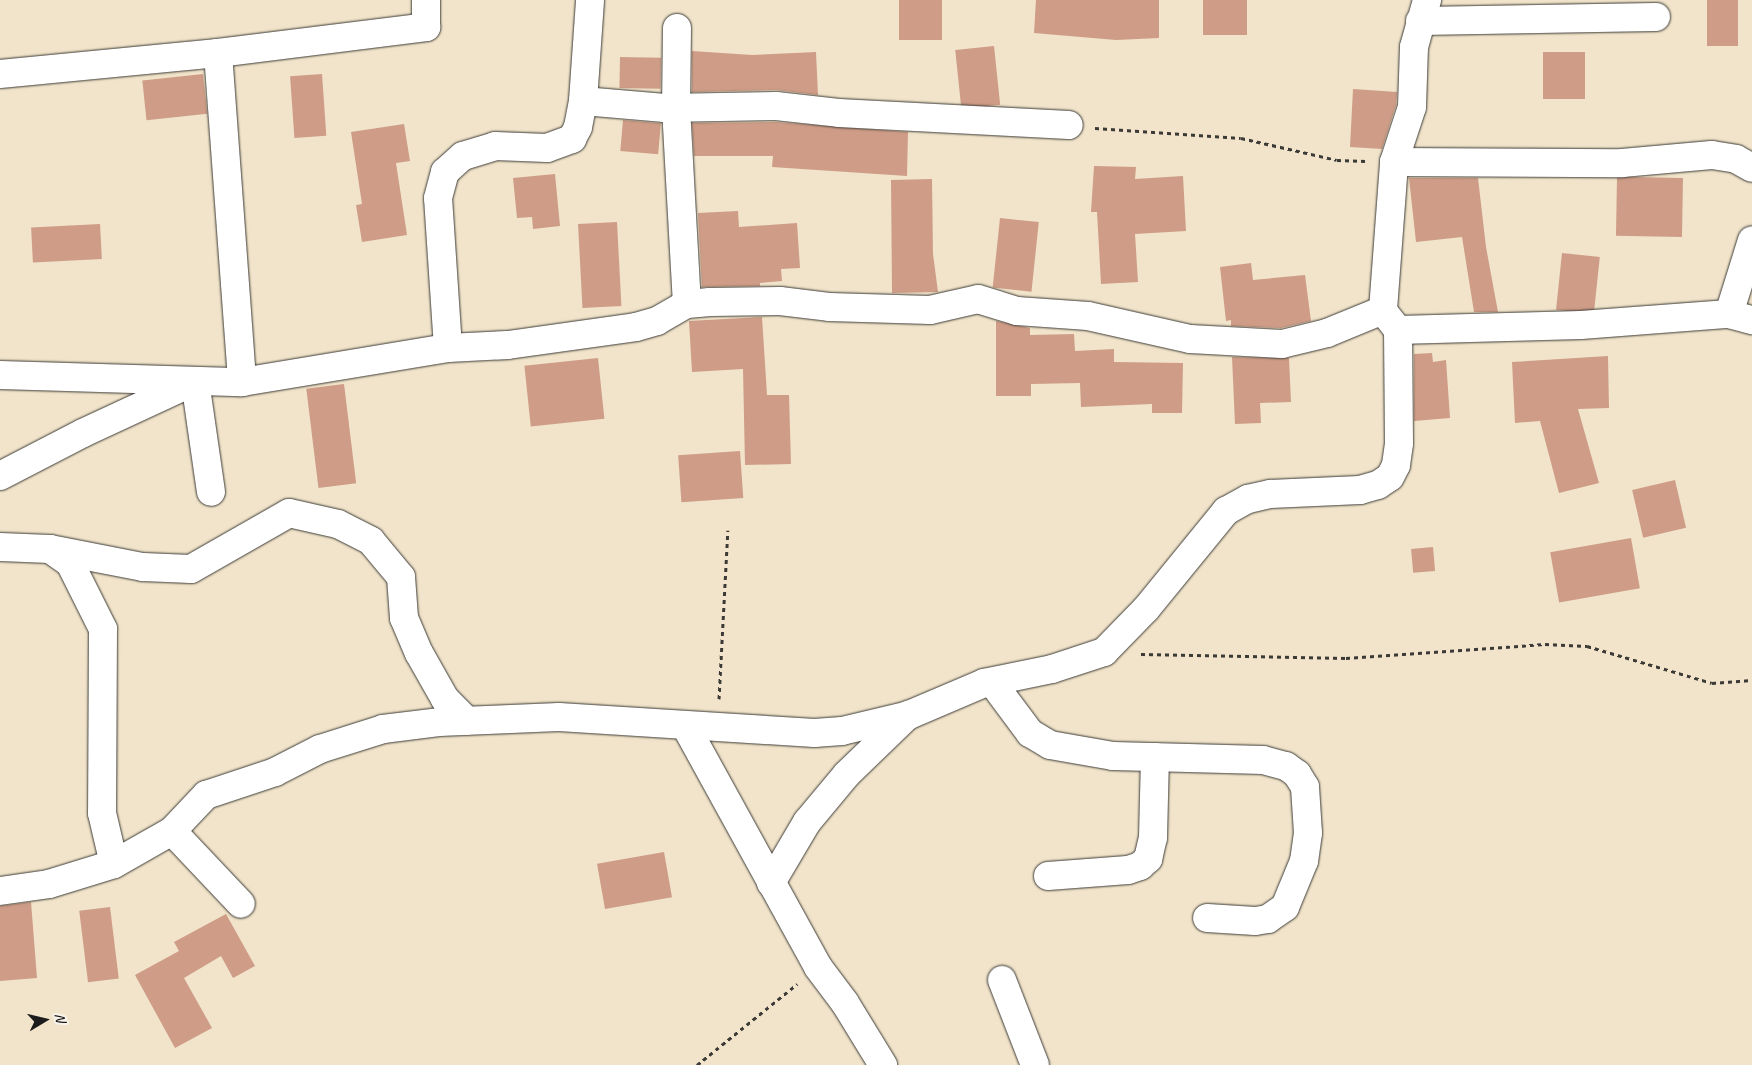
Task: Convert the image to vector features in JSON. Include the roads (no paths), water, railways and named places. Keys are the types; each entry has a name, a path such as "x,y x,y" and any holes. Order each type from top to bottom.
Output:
{"street":[{"path":"0,74 218,53 426,27 426,0"},
{"path":"448,348 438,198 445,172 463,156 495,146 547,148 572,139 578,128 584,101 590,0"},
{"path":"0,891 49,884 114,864 172,831 206,795 275,772 320,749 383,729 467,721 559,717 833,732 909,715 946,697 992,682 1052,669 1104,652 1146,609 1226,511 1248,499 1270,494 1360,490 1378,485 1390,477 1396,465 1398,443 1391,320 1394,162 1412,108 1414,46 1423,11 1656,17"},
{"path":"677,28 676,108 686,304"},
{"path":"218,53 242,382"},
{"path":"584,101 676,108 776,106 839,113 1069,125"},
{"path":"1394,162 1622,163 1712,155 1736,159 1752,168"},
{"path":"0,375 242,382 448,348 508,345 636,327 657,321 686,304 780,301 829,307 930,310 978,299 1017,311 1088,316 1190,339 1282,344 1348,327 1391,320 1581,326 1740,317 1752,240"},
{"path":"0,476 82,433 194,381"},
{"path":"194,381 211,492"},
{"path":"19,546 143,567 192,569 289,513 338,524 371,541 401,577 404,618 419,653 445,699 467,721"},
{"path":"19,546 70,563 103,629 102,813 114,864"},
{"path":"992,682 1030,733 1050,745 1113,756 1263,760 1286,766 1297,774 1305,787 1307,842 1304,861 1285,907 1268,919 1255,921 1207,918"},
{"path":"770,883 807,822 847,774 909,715"},
{"path":"685,725 770,883 818,967 845,1003 883,1065"},
{"path":"1048,876 1128,870 1140,866 1148,859 1153,838 1155,757"},
{"path":"172,831 241,904"},
{"path":"1002,980 1035,1065"}]}
